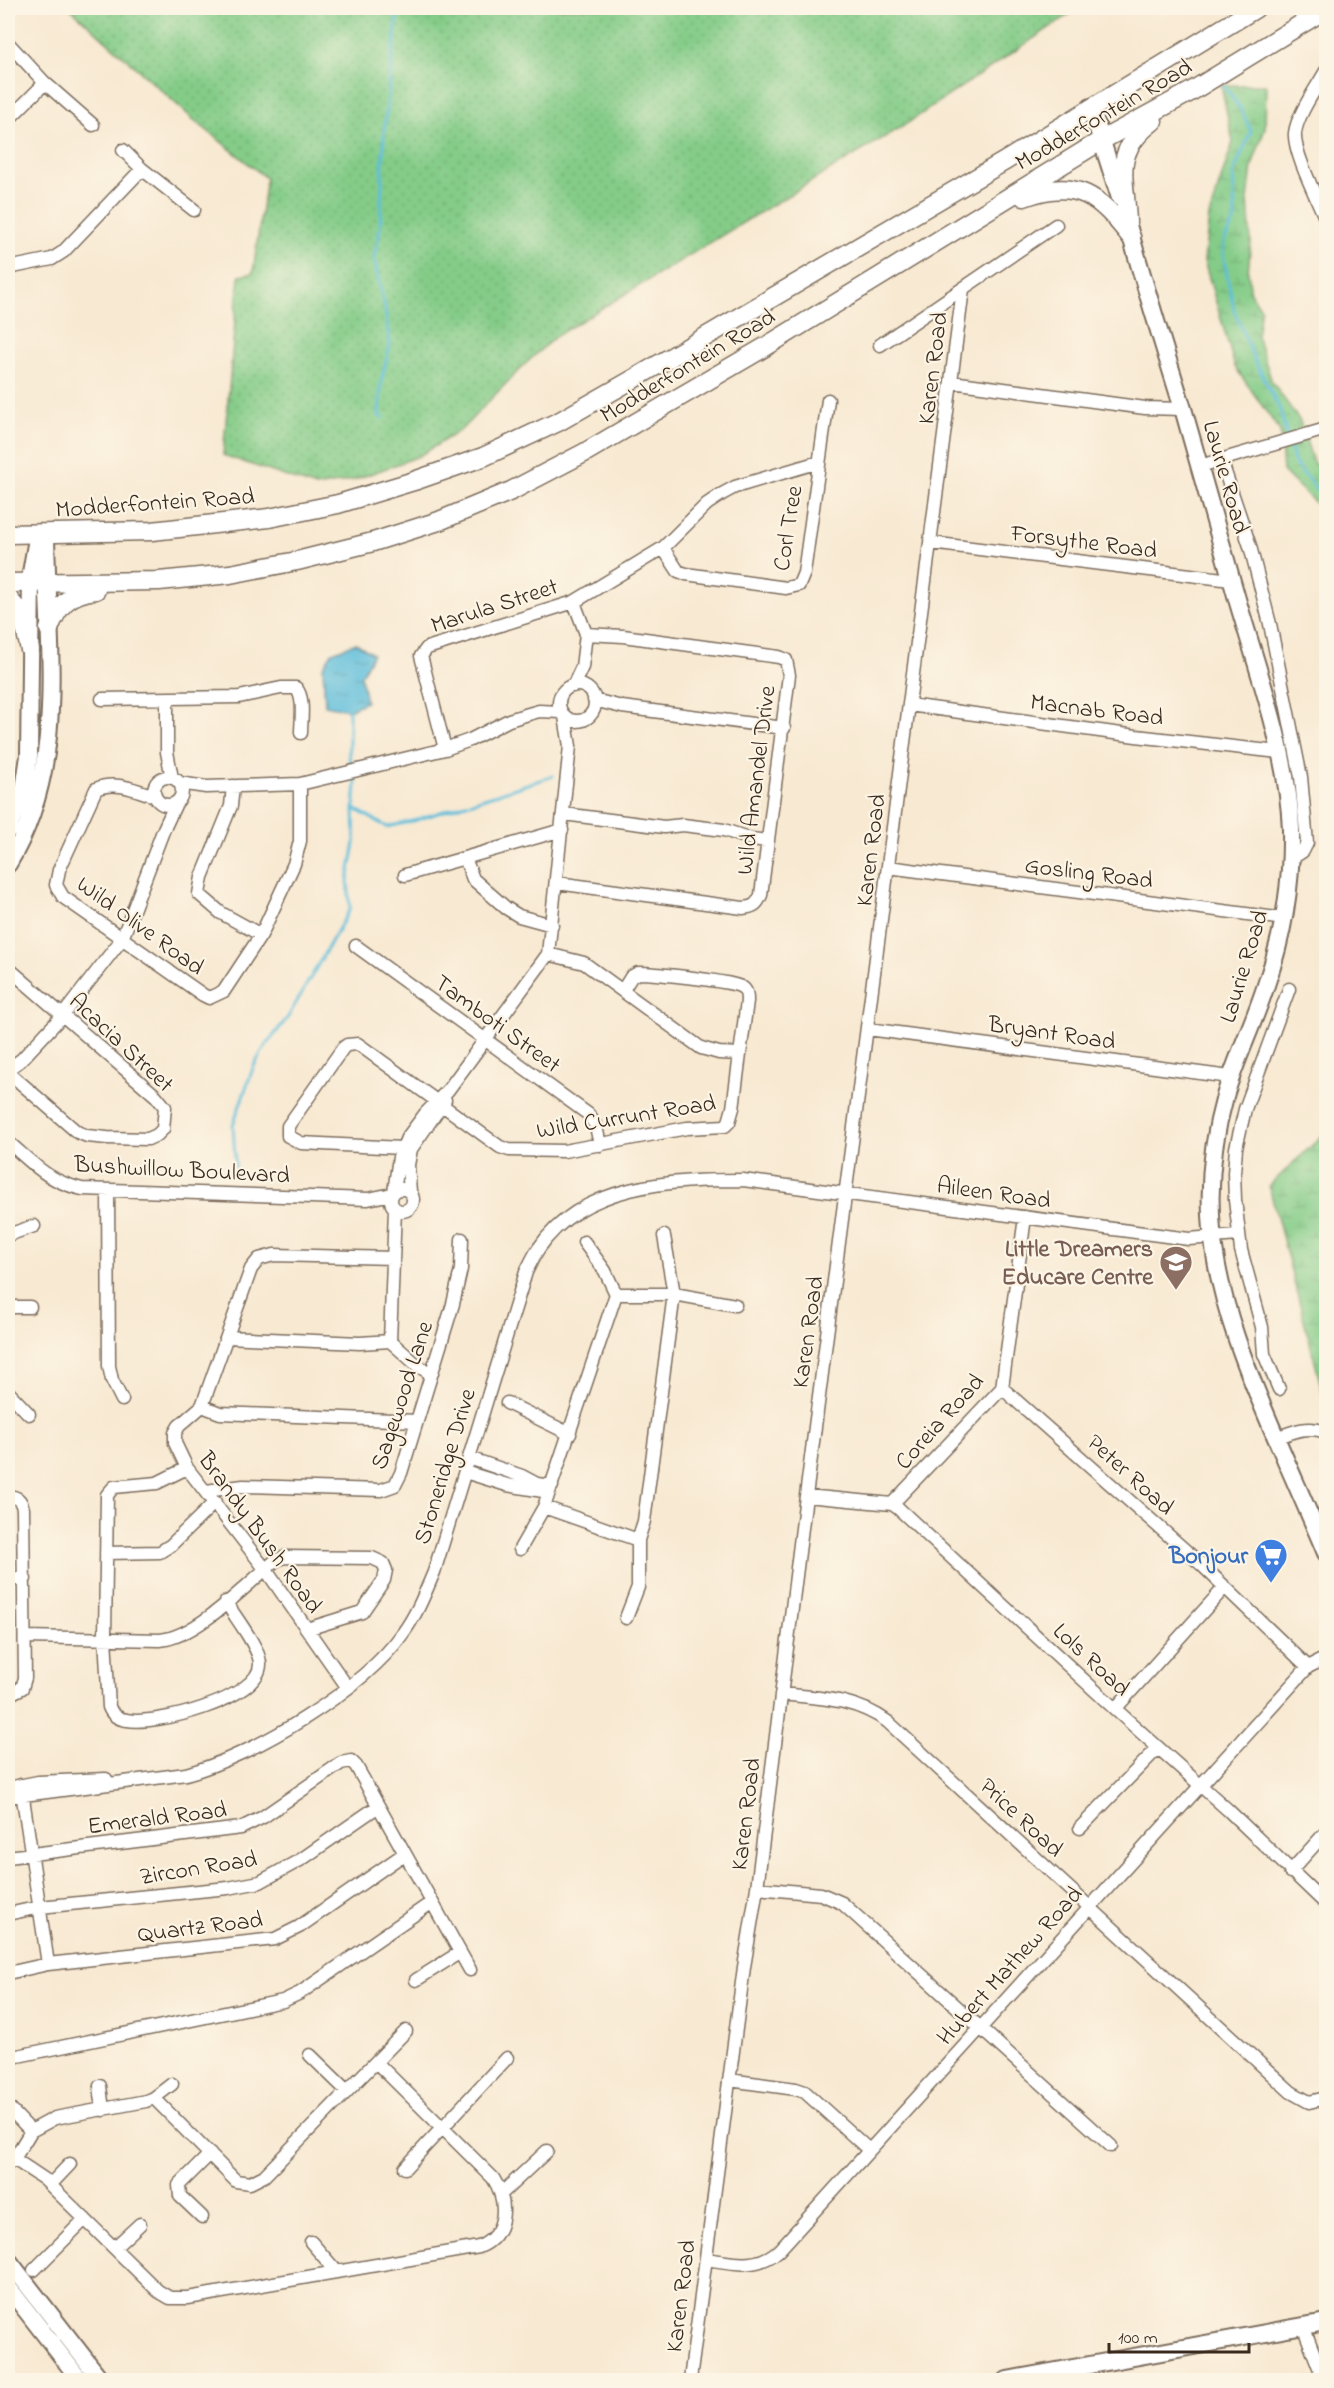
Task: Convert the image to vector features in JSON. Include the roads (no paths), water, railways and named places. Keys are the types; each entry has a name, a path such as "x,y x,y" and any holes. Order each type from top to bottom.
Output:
{"main road":[{"name":"Modderfontein Road","path":"8,534 152,531 268,518 348,501 414,481 483,456 560,421 637,378 1005,161 1256,8"},
{"name":"Modderfontein Road","path":"8,584 159,581 230,574 297,561 373,542 439,521 511,491 584,453 755,353 1102,140 1192,90 1326,9"},
{"path":"1129,230 1123,168 1130,142 1192,90"},
{"name":"Laurie Road","path":"1091,107 1200,466 1259,675 1279,752 1288,799 1291,860 1285,919 1266,987 1230,1077 1220,1113 1210,1202 1213,1239 1226,1309 1276,1438 1326,1553"},
{"path":"992,208 1046,190 1063,188 1075,190 1099,201 1129,230"},
{"path":"8,830 24,789 29,756 30,650 42,533"},
{"path":"49,628 60,606 73,595 84,591 140,586 159,581"},
{"path":"8,864 17,849 38,798 48,748 51,692 49,628 38,583"},
{"path":"8,598 22,615 30,650"},
{"path":"8,2260 101,2380"},
{"path":"8,2287 80,2380"},
{"path":"1007,2380 1326,2322"}],"street":[{"path":"8,43 45,83 93,125"},
{"path":"1326,71 1298,122 1295,133 1298,152 1326,220"},
{"path":"8,120 45,83"},
{"path":"123,150 142,169 194,210"},
{"path":"8,268 52,259 63,252 142,169"},
{"path":"880,345 1056,225"},
{"name":"Karen Road","path":"690,2380 729,2080 757,1888 963,289"},
{"path":"952,382 1144,408 1183,409"},
{"name":"Corl Tree","path":"663,548 678,571 686,574 786,588 799,585 804,573 828,400"},
{"path":"1200,466 1322,430"},
{"path":"1221,460 1257,572 1280,670 1301,777 1307,843 1303,851 1291,860"},
{"name":"Marula Street","path":"445,749 422,660 422,652 435,645 574,602 663,548 707,504 722,494 735,487 819,462"},
{"name":"Forsythe Road","path":"931,543 1232,580"},
{"path":"158,791 176,780 206,787 300,784 445,749 470,740 509,720 539,711 573,686 582,667 586,634 574,602"},
{"name":"Wild Amandel Drive","path":"557,883 743,908 752,907 758,903 784,728 789,675 786,660 779,657 614,635 586,634"},
{"path":"570,746 581,721 590,715 592,700 582,667"},
{"path":"1259,675 1280,670"},
{"path":"573,686 579,686 592,700 622,707 784,728"},
{"path":"102,699 239,697 281,688 296,688 300,692 301,700 301,733"},
{"path":"390,1341 395,1227 400,1216 396,1202 406,1149 548,954 570,746 559,707 560,696"},
{"path":"163,831 158,791 167,752 167,699"},
{"name":"Macnab Road","path":"909,705 1136,736 1279,752"},
{"path":"539,711 581,721"},
{"path":"9,1076 63,1015 122,939 163,831 179,799 167,752"},
{"name":"Wild Olive Road","path":"158,791 110,785 96,789 56,877 56,885 63,897 202,996 209,998 224,991 261,935 298,851 300,784"},
{"path":"233,786 231,806 202,877 199,894 221,913 261,935"},
{"path":"158,791 179,799 206,787"},
{"path":"564,814 664,827 684,825 724,830 744,837 768,841"},
{"path":"405,874 562,830"},
{"path":"465,858 478,886 506,908 519,916 552,925"},
{"name":"Gosling Road","path":"888,867 1285,919"},
{"name":"Tamboti Street","path":"356,946 588,1114 596,1126 600,1145"},
{"name":"Wild Currunt Road","path":"406,1149 301,1143 288,1136 288,1126 343,1048 353,1044 363,1046 500,1147 509,1150 564,1151 687,1128 725,1126 731,1117 740,1054 719,1053 701,1048 584,963 548,954"},
{"name":"Acacia Street","path":"8,968 162,1102 165,1107 163,1130 148,1139 87,1136 77,1132 9,1076"},
{"path":"623,990 631,977 638,973 725,983 742,988 746,993 747,1001 740,1054"},
{"path":"1279,1389 1264,1354 1262,1328 1250,1289 1238,1235 1234,1173 1241,1125 1289,989"},
{"name":"Bryant Road","path":"868,1029 1230,1077"},
{"name":"Bushwillow Boulevard","path":"8,1142 50,1178 62,1184 82,1188 396,1202 400,1189 410,1192"},
{"path":"396,1202 413,1203 406,1149"},
{"name":"Stoneridge Drive","path":"8,1797 39,1782 95,1778 134,1781 186,1774 229,1760 286,1729 348,1688 396,1642 420,1605 441,1551 526,1272 539,1248 555,1229 575,1213 595,1202 624,1192 682,1182 743,1180 770,1183"},
{"name":"Aileen Road","path":"770,1183 1189,1239 1213,1239 1238,1235"},
{"path":"108,1190 109,1366 112,1380 122,1400"},
{"name":"Coreia Road","path":"892,1504 1002,1388 1025,1217"},
{"path":"8,1235 34,1226"},
{"path":"626,1618 638,1587 638,1540 644,1521 674,1294 664,1236"},
{"name":"Sagewood Lane","path":"206,1491 243,1486 388,1489 395,1485 453,1304 461,1269 462,1239"},
{"path":"520,1549 544,1508 616,1294 605,1271 584,1242"},
{"name":"Brandy Bush Road","path":"348,1688 266,1570 187,1468 177,1448 176,1433 181,1423 202,1406 254,1263 264,1256 393,1258"},
{"path":"616,1294 674,1294 735,1305"},
{"path":"8,1307 30,1307"},
{"path":"227,1337 360,1343 390,1341 431,1374"},
{"name":"Peter Road","path":"1002,1388 1225,1587 1308,1667"},
{"path":"8,1392 29,1414"},
{"path":"507,1403 570,1434"},
{"path":"202,1406 220,1413 417,1421"},
{"path":"1276,1438 1306,1428 1326,1432"},
{"path":"469,1458 522,1476 551,1489"},
{"path":"187,1468 162,1481 121,1485 111,1490 106,1502 105,1637 109,1707 115,1716 131,1721 199,1710 222,1700 248,1684 260,1668 256,1651 226,1602"},
{"path":"465,1472 507,1485 551,1489"},
{"path":"8,1496 22,1501 26,1637 25,1682 19,1691 8,1695"},
{"path":"806,1496 892,1504"},
{"path":"106,1553 160,1552 171,1545 215,1503"},
{"name":"Lols Road","path":"892,1504 1228,1810 1326,1905"},
{"path":"544,1508 638,1540"},
{"path":"26,1637 160,1640 172,1638 184,1634 275,1561 288,1556 372,1558 383,1563 386,1570 384,1580 365,1609 358,1614 322,1626 310,1634"},
{"path":"8,1579 25,1579"},
{"path":"1115,1709 1225,1587"},
{"name":"Hubert Mathew Road","path":"706,2259 752,2264 762,2262 771,2256 1308,1667 1326,1658"},
{"name":"Price Road","path":"781,1694 850,1703 877,1714 1291,2092 1309,2102 1326,2098"},
{"path":"1080,1828 1158,1748"},
{"name":"Emerald Road","path":"8,1857 241,1828 263,1817 341,1763 348,1761 354,1763 377,1807"},
{"name":"Stoneridge Drive","path":"8,1788 21,1790"},
{"path":"21,1790 48,1964"},
{"path":"377,1807 470,1970"},
{"name":"Zircon Road","path":"8,1914 40,1907 228,1888 260,1882 302,1858 377,1807"},
{"path":"1290,1872 1326,1832"},
{"name":"Quartz Road","path":"8,1973 48,1964 275,1939 298,1928 404,1854"},
{"path":"757,1888 821,1894 842,1903 1111,2146"},
{"path":"8,2058 283,2001 300,1993 431,1903"},
{"path":"416,1980 459,1953"},
{"path":"154,2098 236,2181 250,2183 258,2181 406,2031"},
{"path":"310,2055 347,2091"},
{"path":"405,2168 507,2058"},
{"path":"172,2084 154,2098 55,2118 31,2131 10,2162 50,2185 158,2291 175,2299 479,2247 494,2237 504,2214 501,2194 493,2178 376,2062"},
{"path":"729,2080 805,2092 869,2150"},
{"path":"100,2086 103,2110"},
{"path":"8,2107 31,2131"},
{"path":"501,2194 547,2151"},
{"path":"202,2217 180,2196 179,2185 210,2154"},
{"path":"50,2185 70,2164"},
{"path":"34,2270 85,2219"},
{"path":"114,2248 140,2224"},
{"path":"311,2242 337,2272"},
{"path":"1303,2326 1324,2380"}],"water":[{"path":"356,643 373,654 361,676 366,702 349,710 325,705 323,667 332,652"}],"waterway":[{"path":"383,418 379,415 381,382 390,345 374,259 380,229 384,132 398,8"},
{"path":"1224,86 1240,108 1251,131 1233,174 1235,219 1224,241 1223,255 1234,310 1254,359 1280,410 1287,436"},
{"path":"1289,442 1295,464 1326,500"},
{"path":"349,710 349,756 352,767"},
{"path":"236,1177 233,1125 253,1068 264,1048 288,1017 350,909 348,880 355,843 356,784 353,773"},
{"path":"355,809 387,827 413,821 553,776"}],"place":[{"name":"Little Dreamers Educare Centre","path":"1176,1291"},
{"name":"Bonjour","path":"1271,1584"}]}
